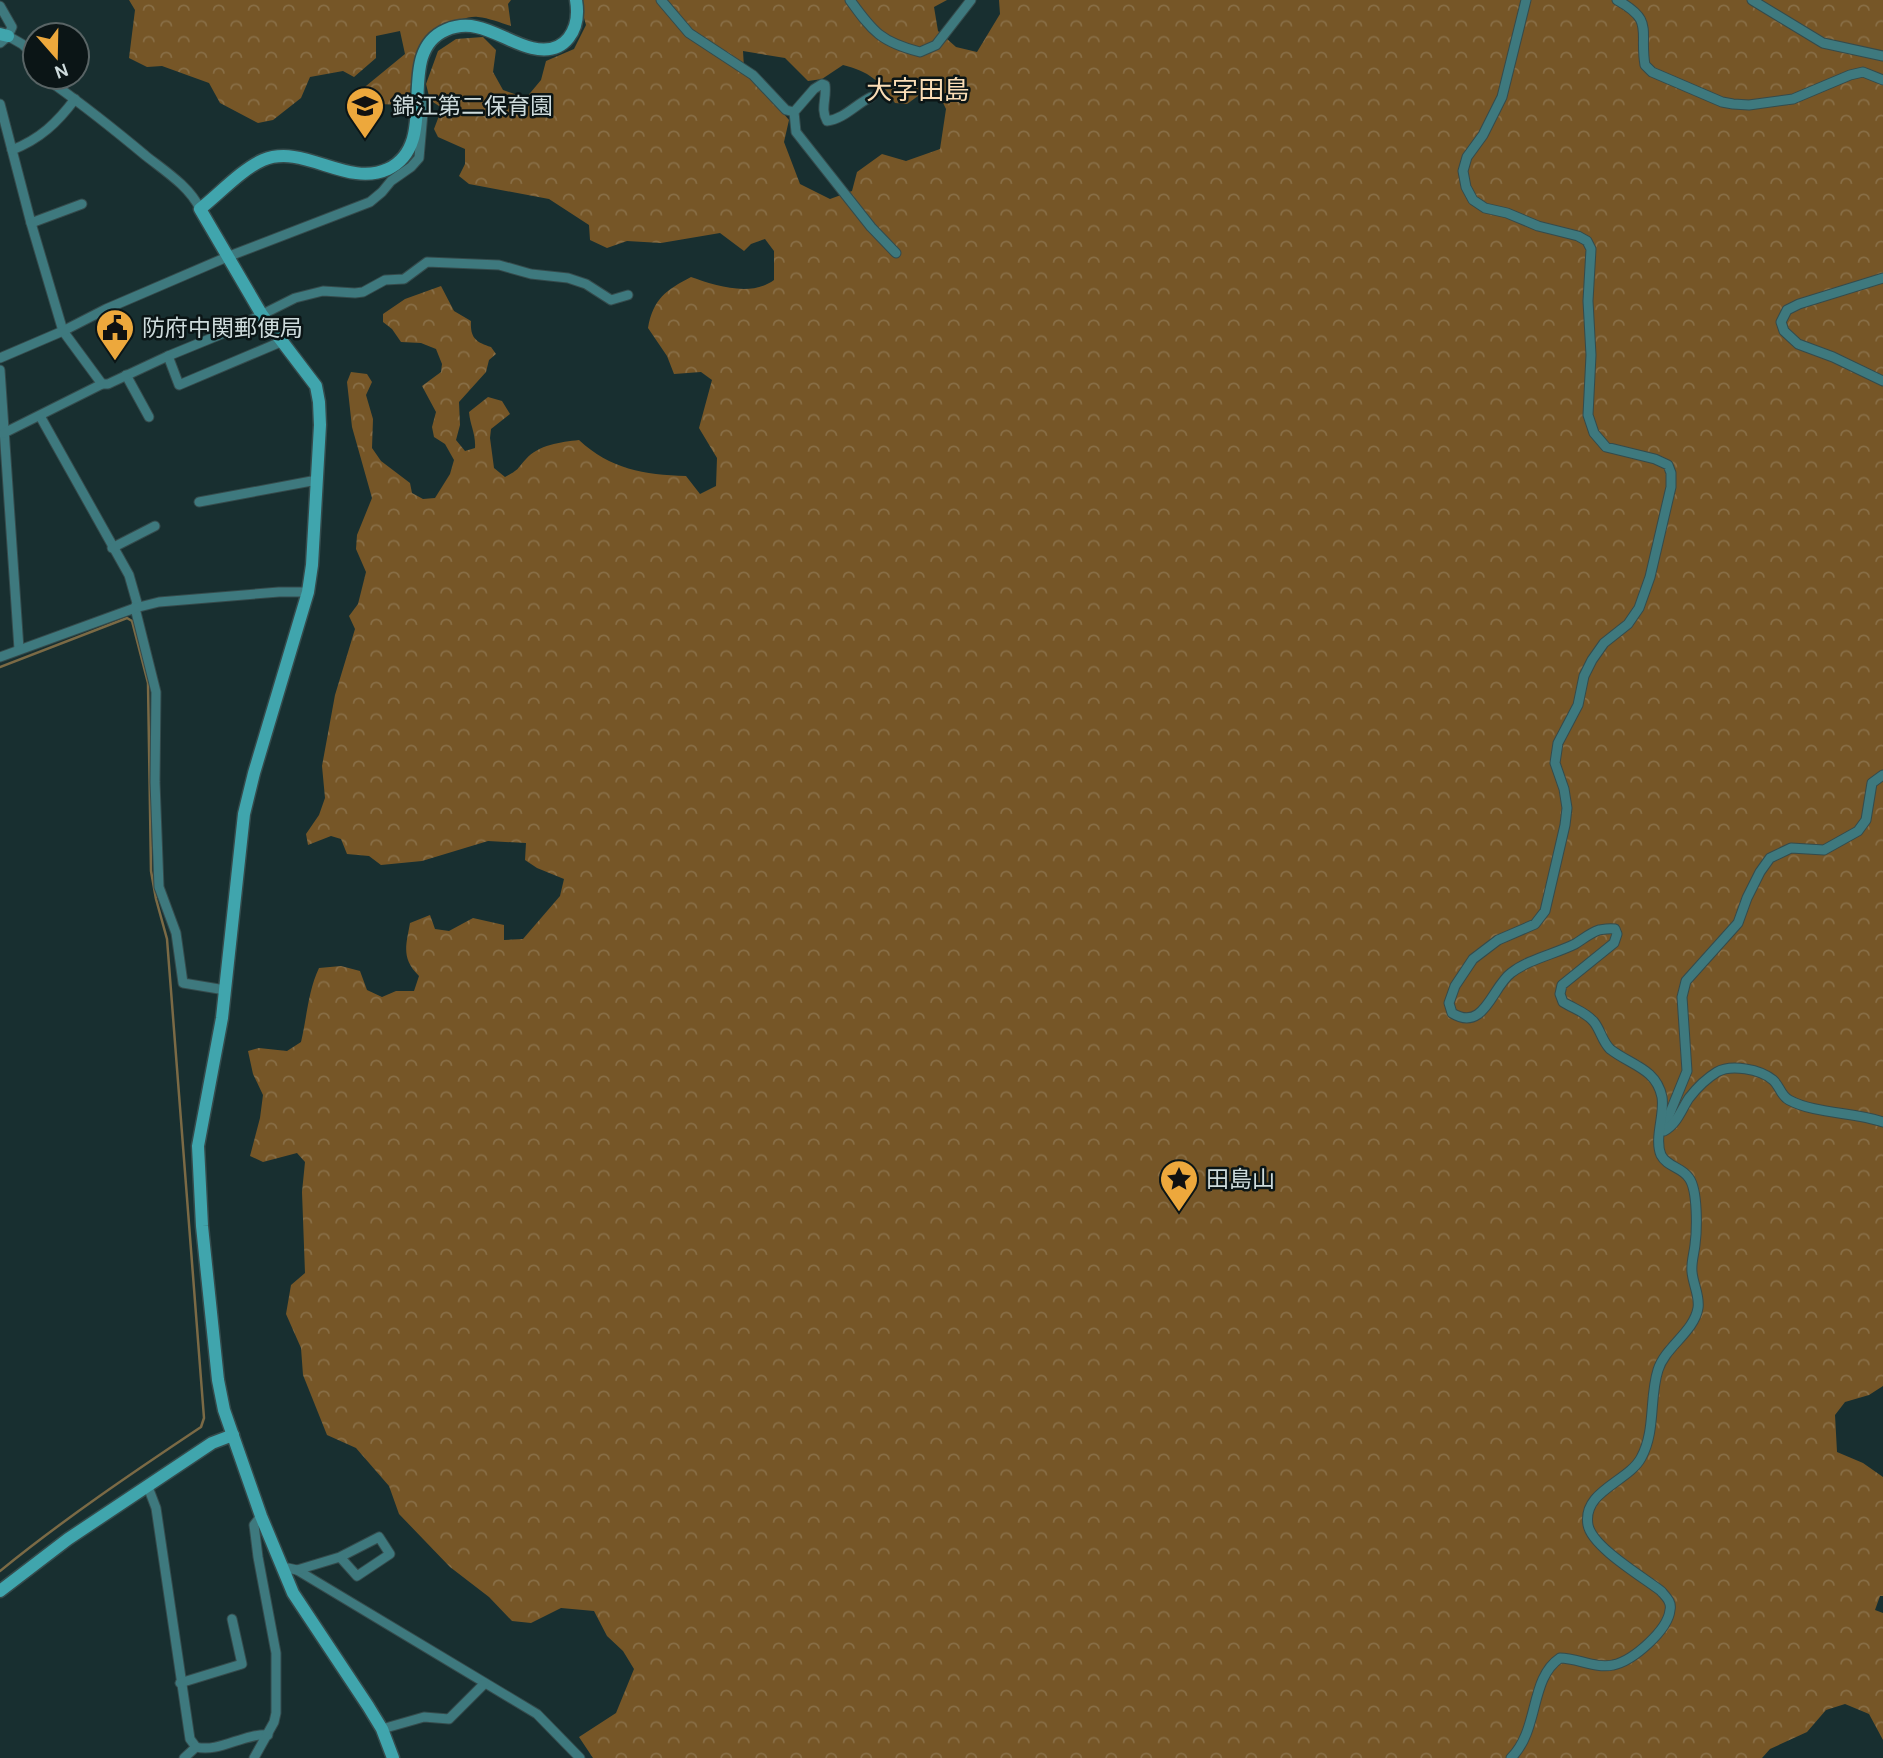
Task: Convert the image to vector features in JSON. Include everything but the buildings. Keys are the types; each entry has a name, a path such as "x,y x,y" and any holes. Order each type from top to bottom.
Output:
{"street":[{"path":"200,209 253,166 276,157 288,156 359,173 376,173 389,169 403,158 413,142 423,54 432,39 446,30 464,26 478,27 532,48 548,49 564,43 577,25 576,0"},
{"path":"661,0 689,33 753,75 786,110 794,113"},
{"path":"850,0 866,23 884,41 920,52 936,45 971,0"},
{"path":"1526,0 1502,97 1483,135 1467,157 1463,171 1466,187 1473,200 1485,208 1587,241 1591,249 1588,415 1594,433 1606,447 1656,459 1668,465 1671,487 1650,578 1639,608 1628,624 1604,643 1592,660 1584,676 1578,705 1559,743 1555,763 1567,808 1545,911 1535,924 1498,940 1473,959 1455,986 1449,1003 1452,1013 1460,1018 1472,1017 1484,1010 1500,983 1512,972 1595,931 1615,929 1617,934 1614,943 1562,985 1560,994 1563,1002 1585,1013 1594,1022 1608,1047 1651,1074 1659,1086 1662,1100 1659,1128 1661,1133"},
{"path":"1617,0 1634,9 1641,19 1645,30 1645,65 1653,72 1722,102 1749,105 1793,99 1863,72 1883,80"},
{"path":"1752,0 1823,43 1883,56"},
{"path":"0,6 12,27 3,38 21,44"},
{"path":"872,97 857,104 841,117 827,121 823,106 826,89 825,85 822,85 814,89 794,113 796,132 896,253"},
{"path":"64,91 172,176 196,200 262,315 316,386 320,425 312,565 308,592 244,814 225,990 198,1146 202,1226 218,1380 224,1410 261,1516 283,1570 305,1612 382,1729 393,1758"},
{"path":"0,358 227,257 360,208 419,158 424,101 418,97"},
{"path":"12,150 34,141 52,128 75,99"},
{"path":"0,104 63,331 102,384"},
{"path":"31,223 82,204"},
{"path":"4,433 102,384 108,384 313,292 355,293 386,280 404,279 427,262 499,265 531,274 568,278 586,284 611,300 628,295"},
{"path":"1883,278 1799,304 1787,310 1781,322 1784,331 1798,344 1883,381"},
{"path":"168,356 179,384 283,341"},
{"path":"0,370 19,649"},
{"path":"126,375 149,417"},
{"path":"40,416 129,575 137,603 135,608 156,692 155,782 159,887 176,933 183,983 225,990"},
{"path":"199,502 317,480"},
{"path":"112,548 155,526"},
{"path":"0,657 135,608 159,602 308,592"},
{"path":"1511,1758 1522,1748 1546,1671 1552,1663 1560,1658 1600,1665 1624,1661 1662,1629 1671,1611 1670,1601 1661,1591 1596,1541 1588,1526 1587,1516 1599,1494 1638,1464 1652,1419 1659,1366 1693,1321 1698,1309 1692,1272 1697,1224 1691,1179 1667,1164 1660,1149 1661,1133 1687,1071 1682,997 1686,981 1738,923 1751,890 1770,858 1791,848 1824,850 1858,831 1866,820 1872,783 1883,775"},
{"path":"1661,1133 1672,1126 1696,1089 1719,1071 1729,1068 1750,1070 1768,1076 1775,1081 1782,1095 1800,1105 1883,1122"},
{"path":"0,1591 68,1539 212,1444 233,1435"},
{"path":"148,1487 156,1508 190,1739 196,1746 209,1748 257,1734 268,1735"},
{"path":"254,1758 275,1722 276,1713 276,1653 254,1525 261,1516"},
{"path":"283,1570 297,1570 340,1557 379,1536 390,1554 357,1577 340,1557"},
{"path":"297,1570 537,1714 580,1758"},
{"path":"180,1683 242,1664 232,1619"},
{"path":"382,1729 424,1717 449,1720 484,1684"},
{"path":"184,1758 196,1746"}],"green space":[{"path":"129,0 511,0 508,4 511,26 474,17 448,23 436,30 428,38 416,60 410,100 400,105 360,103 355,95 405,54 400,31 376,36 376,58 354,77 343,71 310,77 301,98 273,120 258,123 220,103 209,83 162,66 147,67 129,58 135,10"},
{"path":"579,0 947,0 934,7 938,31 956,47 977,52 1000,14 999,0 1883,0 1883,1386 1869,1395 1845,1402 1835,1415 1837,1452 1863,1463 1883,1477 1883,1596 1880,1596 1875,1610 1883,1613 1883,1740 1869,1714 1845,1704 1826,1710 1807,1732 1770,1749 1762,1758 593,1758 579,1737 616,1713 634,1669 623,1651 607,1636 594,1611 561,1608 531,1623 512,1621 489,1597 450,1567 399,1514 389,1486 356,1448 327,1435 303,1375 301,1348 286,1314 291,1285 305,1273 302,1192 305,1162 297,1153 263,1162 250,1156 263,1095 253,1074 248,1051 259,1048 287,1051 301,1042 310,995 319,968 341,966 360,971 367,990 382,997 396,991 414,991 419,976 407,957 410,923 430,915 435,929 449,931 473,918 504,925 504,940 523,939 560,896 564,879 525,860 526,843 488,841 422,861 381,865 369,856 347,854 341,839 331,836 308,845 306,834 319,815 325,798 322,766 335,695 355,629 349,616 358,604 366,572 356,549 357,535 372,498 352,427 347,382 351,372 367,374 372,382 366,395 373,419 372,448 381,461 410,483 412,493 423,499 435,498 450,474 454,460 445,444 434,437 432,427 436,412 422,386 441,372 442,364 436,349 421,343 401,342 383,322 383,314 405,299 441,286 454,311 471,321 475,338 491,347 496,354 489,360 486,372 459,402 460,425 456,440 465,451 475,448 469,412 488,397 502,401 510,414 491,429 490,438 494,468 505,477 516,471 531,454 543,447 579,440 615,464 642,472 686,476 700,494 716,486 717,458 699,428 712,380 701,372 674,374 667,356 648,328 650,318 662,296 691,277 711,284 744,289 765,285 774,280 774,251 765,239 751,244 744,251 720,233 661,243 627,241 607,248 590,240 589,225 549,199 469,184 459,176 465,164 465,149 438,137 434,129 442,108 430,100 426,84 438,51 456,39 483,37 496,50 493,72 503,90 526,98 541,80 546,61 574,49 586,25","holes":["743,51 785,58 808,81 822,79 843,65 860,71 879,83 895,103 907,104 929,88 938,92 946,109 940,149 906,161 882,154 857,172 852,191 830,199 800,184 784,142 789,120 744,68"]}],"waterway":[{"path":"0,667 127,618 132,621 148,683 151,871 167,939 204,1418 201,1427 124,1479 0,1571"}],"place":[{"name":"錦江第二保育園","path":"365,140"},
{"name":"防府中関郵便局","path":"115,362"},
{"name":"田島山","path":"1179,1213"}],"district":[{"name":"大字田島","path":"918,90"}]}
